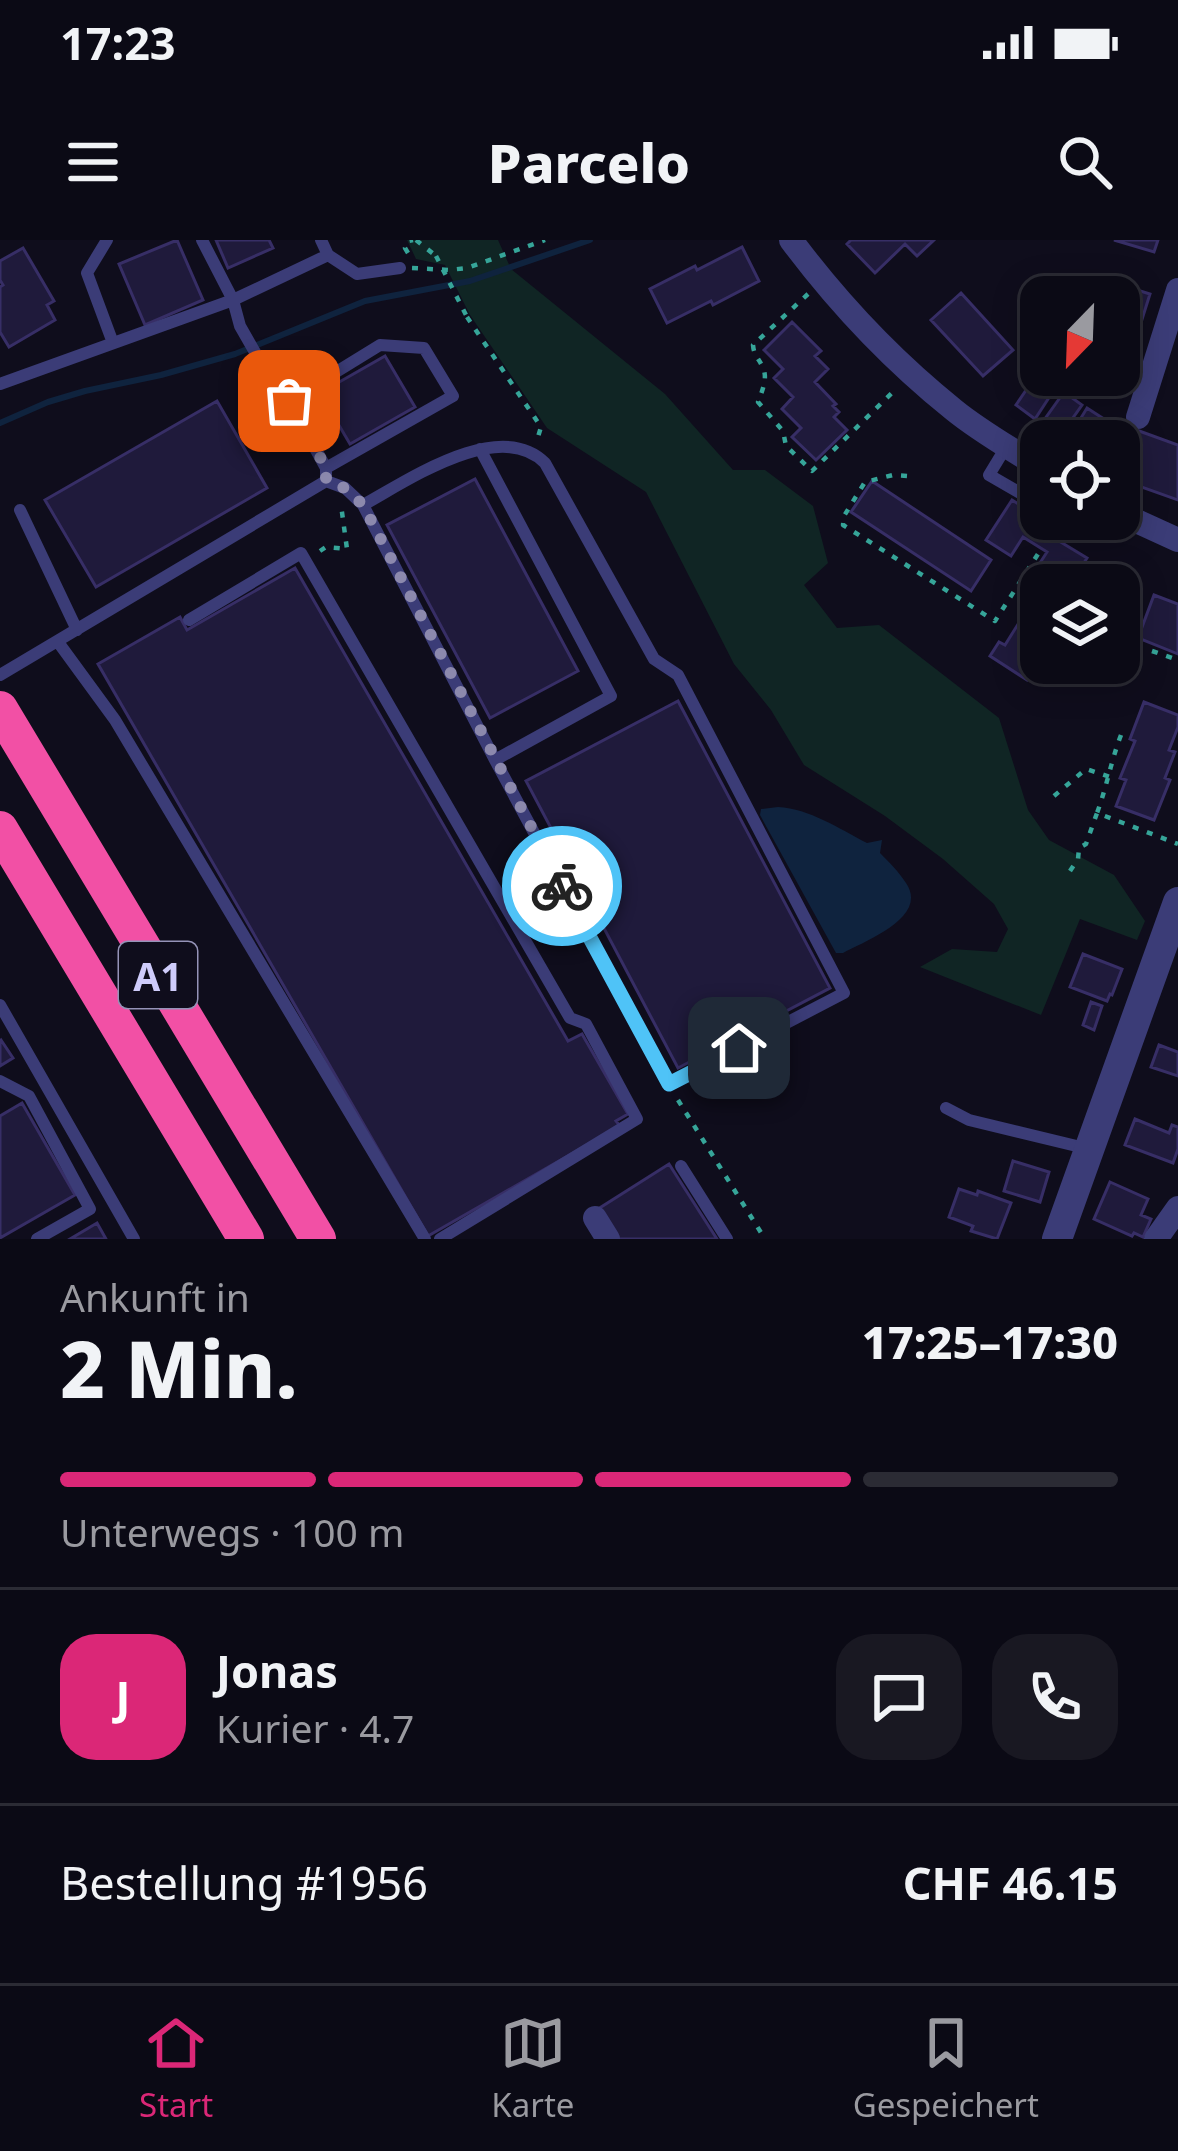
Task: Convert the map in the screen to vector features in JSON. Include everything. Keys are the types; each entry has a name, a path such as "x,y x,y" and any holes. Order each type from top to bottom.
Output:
{"highway":[{"name":"A1","path":"0,710 318,1239"},
{"name":"A1","path":"0,830 246,1239"}],"street":[{"path":"791,240 822,281 912,374 956,412 1020,454"},
{"path":"1138,418 1178,290"},
{"path":"1140,523 1178,540"},
{"path":"1058,1239 1178,902"},
{"path":"1156,1239 1178,1208"}],"lane":[{"path":"107,240 87,273 113,343"},
{"path":"202,240 240,326 289,401 326,474 363,505 669,1084 844,993 678,675 654,659 544,463 521,448 480,449 456,455 363,505"},
{"path":"321,240 328,255 358,274 400,268"},
{"path":"0,384 232,300 328,255"},
{"path":"0,675 453,396 424,349 380,345 289,401"},
{"path":"1007,446 989,475 1020,493"},
{"path":"480,449 611,696 494,760"},
{"path":"20,510 77,631"},
{"path":"189,620 301,553 570,1018 586,1024 638,1119 440,1239"},
{"path":"58,642 116,720 425,1239"},
{"path":"0,1005 134,1239"},
{"path":"0,1081 29,1096 90,1209 37,1239"},
{"path":"946,1108 969,1120 1090,1149"},
{"path":"681,1166 727,1239"}],"path":[{"path":"416,240 436,256 467,317 542,428 533,452"},
{"path":"400,268 466,268 545,240"},
{"path":"822,281 753,345 765,381 758,402 783,431 786,446 812,471 912,374"},
{"path":"907,476 865,482 843,525 995,621 1038,554"},
{"path":"306,561 326,547 347,549 340,507 345,488"},
{"path":"1152,651 1178,660"},
{"path":"1070,871 1078,859 1078,848 1086,844 1121,735"},
{"path":"1054,796 1086,769 1110,777"},
{"path":"1097,813 1178,844"},
{"path":"669,1084 765,1239"}],"green space":[{"path":"407,240 498,240 511,269 665,394 733,470 765,470 813,506 828,563 804,585 837,628 879,625 999,718 1028,810 1049,840 1114,875 1145,921 1137,940 1080,919 1041,1015 920,967 952,949 997,952 1008,929 994,904 885,816 804,765 771,710 734,664 646,492 547,428 470,315 445,265 416,259"}],"water":[{"path":"778,807 813,815 867,843 882,840 880,853 911,895 903,917 880,934 836,953 760,815 761,809"}],"building":[{"path":"177,240 203,300 145,325 119,264"},
{"path":"216,240 269,240 273,248 228,268"},
{"path":"851,240 934,240 917,256 905,244 875,273 847,244"},
{"path":"1114,240 1158,240 1154,252"},
{"path":"742,247 759,281 667,323 650,289"},
{"path":"23,248 54,301 47,305 55,320 9,347 0,332 0,261"},
{"path":"1140,291 1150,294 1140,326"},
{"path":"961,293 1013,350 983,376 931,320"},
{"path":"792,322 821,351 815,356 828,369 815,382 836,404 839,412 834,417 847,430 816,460 792,437 801,428 782,409 793,397 774,378 783,369 764,350"},
{"path":"385,356 415,407 350,444 320,393"},
{"path":"1022,396 1050,396 1035,419 1016,405"},
{"path":"1061,396 1082,405 1071,420 1044,420"},
{"path":"217,401 267,488 96,587 45,500"},
{"path":"1087,408 1105,420 1080,420"},
{"path":"1140,431 1178,445 1178,500 1140,486"},
{"path":"475,479 578,671 490,718 387,525"},
{"path":"872,481 991,560 971,591 851,512"},
{"path":"1012,500 1020,505 1021,540 1011,556 986,540"},
{"path":"1028,540 1057,540 1087,558 1083,564 1039,564 1047,552"},
{"path":"295,568 568,1041 582,1034 628,1114 616,1121 620,1126 428,1236 98,664 180,617 187,630"},
{"path":"1154,595 1178,604 1178,654 1140,639"},
{"path":"1020,621 1020,675 990,656 999,642 1005,645"},
{"path":"678,701 830,988 678,1068 526,781"},
{"path":"1144,702 1178,715 1169,750 1175,752 1165,778 1170,780 1154,820 1116,806 1126,780 1120,778 1135,741 1130,739"},
{"path":"1083,954 1122,969 1107,1001 1070,987"},
{"path":"1091,1002 1102,1006 1094,1030 1083,1025"},
{"path":"0,1041 13,1058 0,1066"},
{"path":"1159,1045 1178,1052 1178,1076 1151,1067"},
{"path":"22,1103 75,1195 0,1238 0,1116"},
{"path":"1135,1119 1169,1133 1172,1125 1178,1127 1173,1163 1125,1145"},
{"path":"1013,1161 1049,1172 1040,1202 1004,1191"},
{"path":"669,1164 717,1239 617,1239 598,1209"},
{"path":"1110,1182 1148,1199 1141,1215 1151,1219 1143,1237 1094,1219"},
{"path":"959,1189 1011,1203 997,1239 949,1217"},
{"path":"97,1223 106,1239 70,1239"}],"waterway":[{"path":"0,423 85,391 235,354 365,301 470,281 590,240"}],"way so far":[{"path":"289,401 326,468 326,481 345,488 363,505 562,886"}],"route":[{"path":"562,886 669,1084 739,1048"}]}
